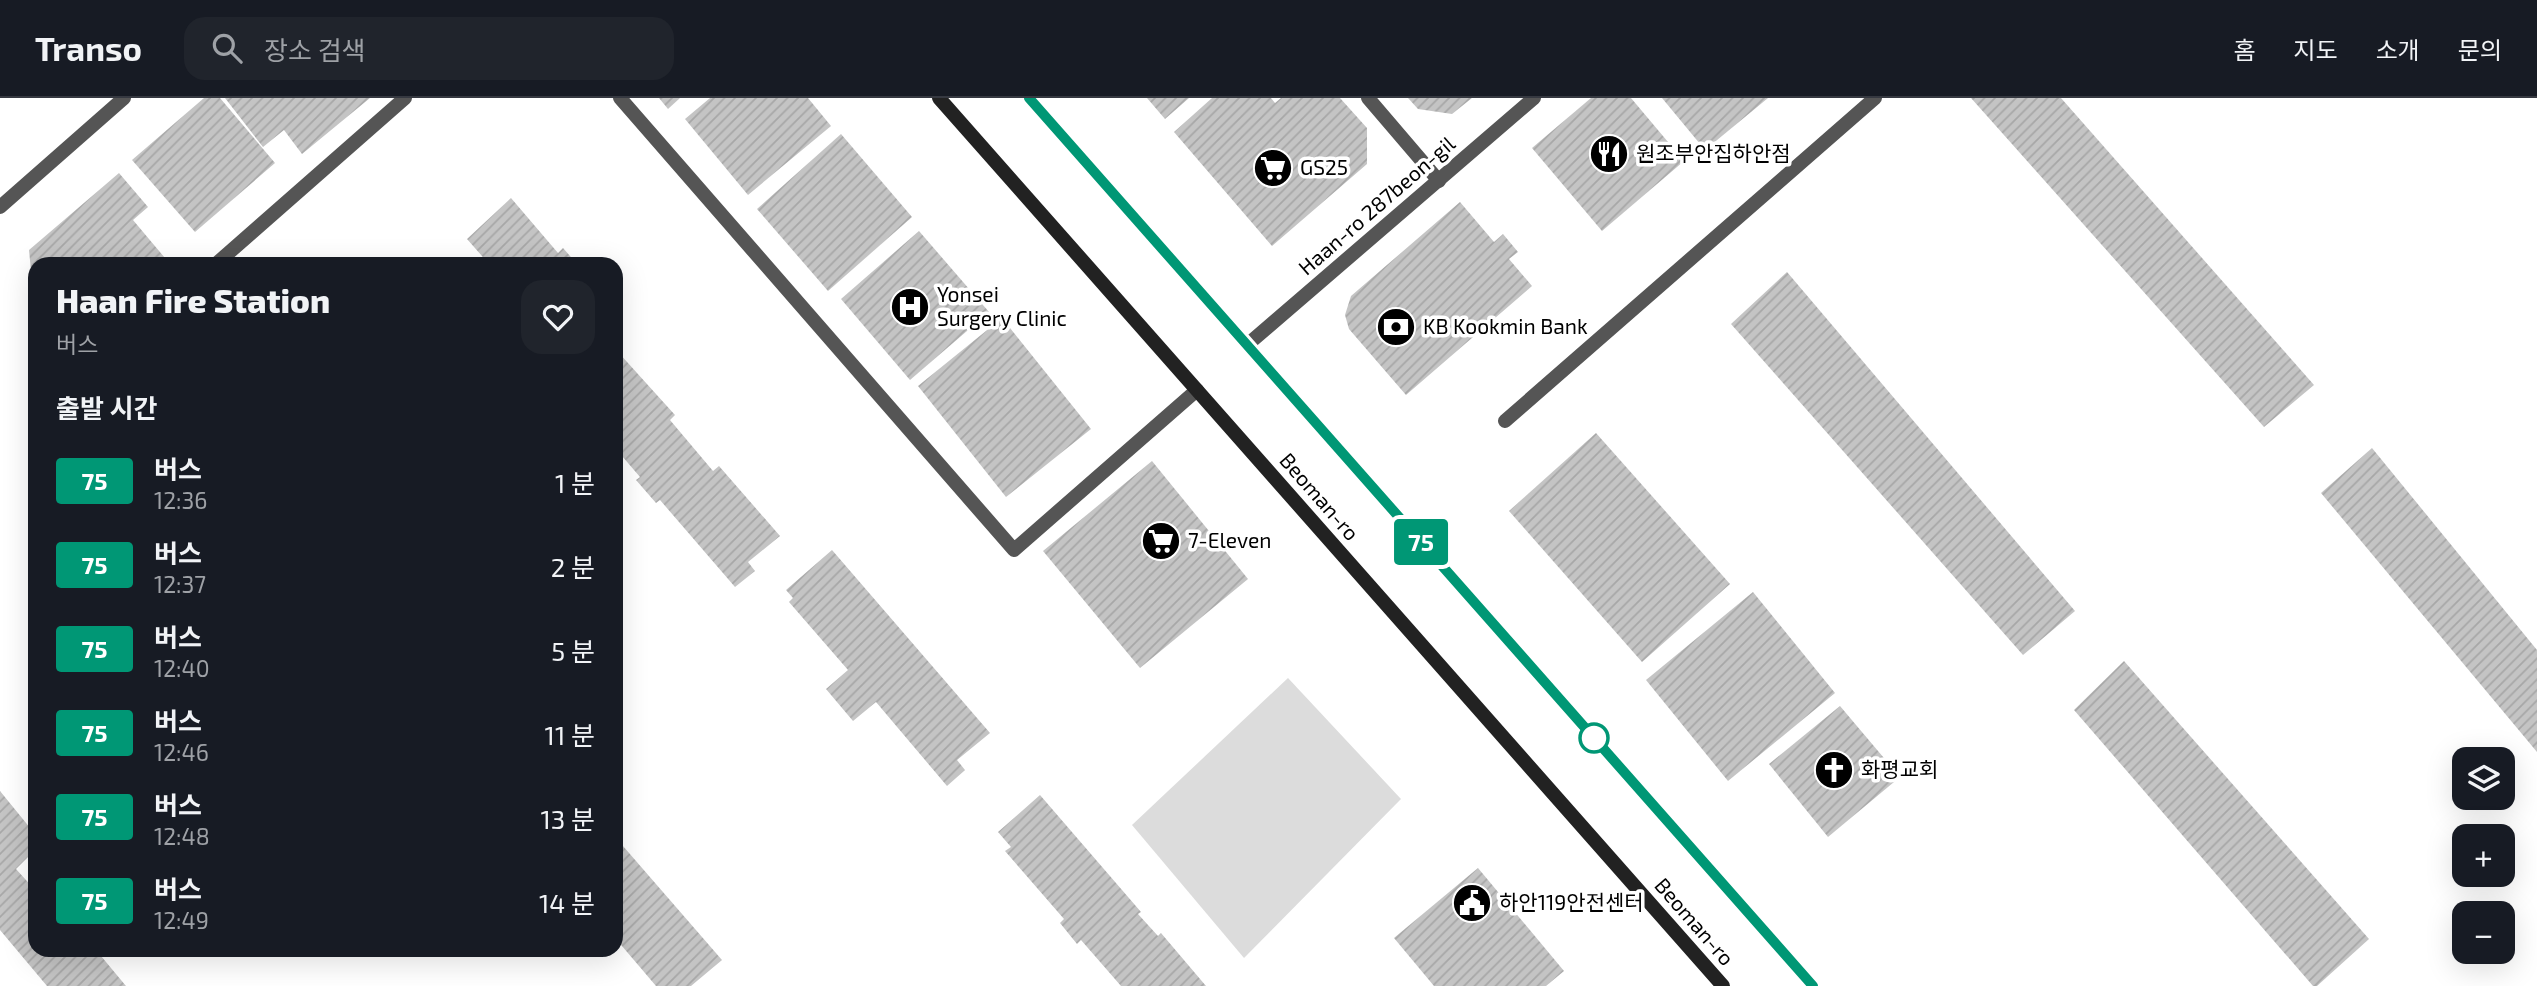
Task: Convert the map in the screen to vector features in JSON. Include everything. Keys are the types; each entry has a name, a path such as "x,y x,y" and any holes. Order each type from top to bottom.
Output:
{"main road":[{"name":"Beoman-ro","path":"939,98 1723,986"},
{"path":"1029,98 1813,986"}],"street":[{"path":"0,207 124,98"},
{"path":"224,257 405,98"},
{"path":"620,98 1014,550 1196,390"},
{"path":"1368,98 1439,181"},
{"name":"Haan-ro 287beon-gil","path":"1247,345 1534,98"},
{"path":"1505,421 1874,98"}],"shaded area":[{"path":"1288,678 1401,799 1244,958 1132,825"}],"building":[{"path":"204,98 220,98 275,163 195,232 132,160"},
{"path":"225,98 370,98 302,154 284,130 263,147"},
{"path":"659,98 680,98 668,109"},
{"path":"710,98 808,98 831,126 748,195 685,119"},
{"path":"1147,98 1189,98 1165,119"},
{"path":"1212,98 1271,98 1275,103 1281,98 1340,98 1367,128 1367,164 1272,246 1174,132"},
{"path":"1408,98 1472,98 1452,114 1418,109"},
{"path":"1591,98 1631,98 1684,161 1602,231 1532,148"},
{"path":"1662,98 1768,98 1705,150"},
{"path":"1971,98 2061,98 2314,385 2264,427"},
{"path":"841,134 912,217 828,291 757,209"},
{"path":"119,173 148,207 133,220 164,257 30,257 29,250"},
{"path":"511,198 558,253 563,248 571,257 483,257 467,239"},
{"path":"1460,202 1494,242 1503,234 1518,252 1509,259 1532,286 1406,395 1349,329 1345,315 1351,296"},
{"path":"919,231 989,312 910,380 841,299"},
{"path":"1787,272 2075,611 2023,655 1731,324"},
{"path":"1002,318 1091,429 1006,497 918,386"},
{"path":"623,358 675,415 670,420 713,471 719,466 780,536 748,562 755,571 735,587 660,500 656,503 636,480 640,477 623,457"},
{"path":"1596,433 1730,584 1642,662 1509,511"},
{"path":"2372,448 2537,650 2537,752 2321,493"},
{"path":"1152,461 1248,579 1140,668 1043,551"},
{"path":"832,550 990,733 957,760 965,770 947,786 876,702 853,721 826,689 848,670 789,602 793,598 786,590"},
{"path":"1753,592 1835,693 1728,781 1646,680"},
{"path":"2124,661 2369,939 2317,986 2313,986 2074,710"},
{"name":"화평교회","path":"1840,706 1900,777 1828,837 1769,764"},
{"path":"0,791 28,825 28,857 16,869 28,882 28,957 102,957 126,986 47,986 0,930"},
{"path":"1040,795 1141,912 1138,914 1158,936 1161,933 1206,986 1121,986 1081,940 1077,944 1060,923 1064,919 1005,851 1011,847 998,832"},
{"path":"623,846 722,960 691,986 656,986 623,947"},
{"name":"하안119안전센터","path":"1478,868 1564,971 1546,986 1434,986 1394,938"}],"bus line":[{"name":"75","path":"1029,98 1813,986"}],"place":[{"name":"원조부안집하안점","path":"1609,154"},
{"name":"GS25","path":"1273,168"},
{"name":"Yonsei Surgery Clinic","path":"910,307"},
{"name":"KB Kookmin Bank","path":"1396,327"},
{"name":"7-Eleven","path":"1161,541"},
{"name":"화평교회","path":"1834,770"},
{"name":"하안119안전센터","path":"1472,903"}]}
